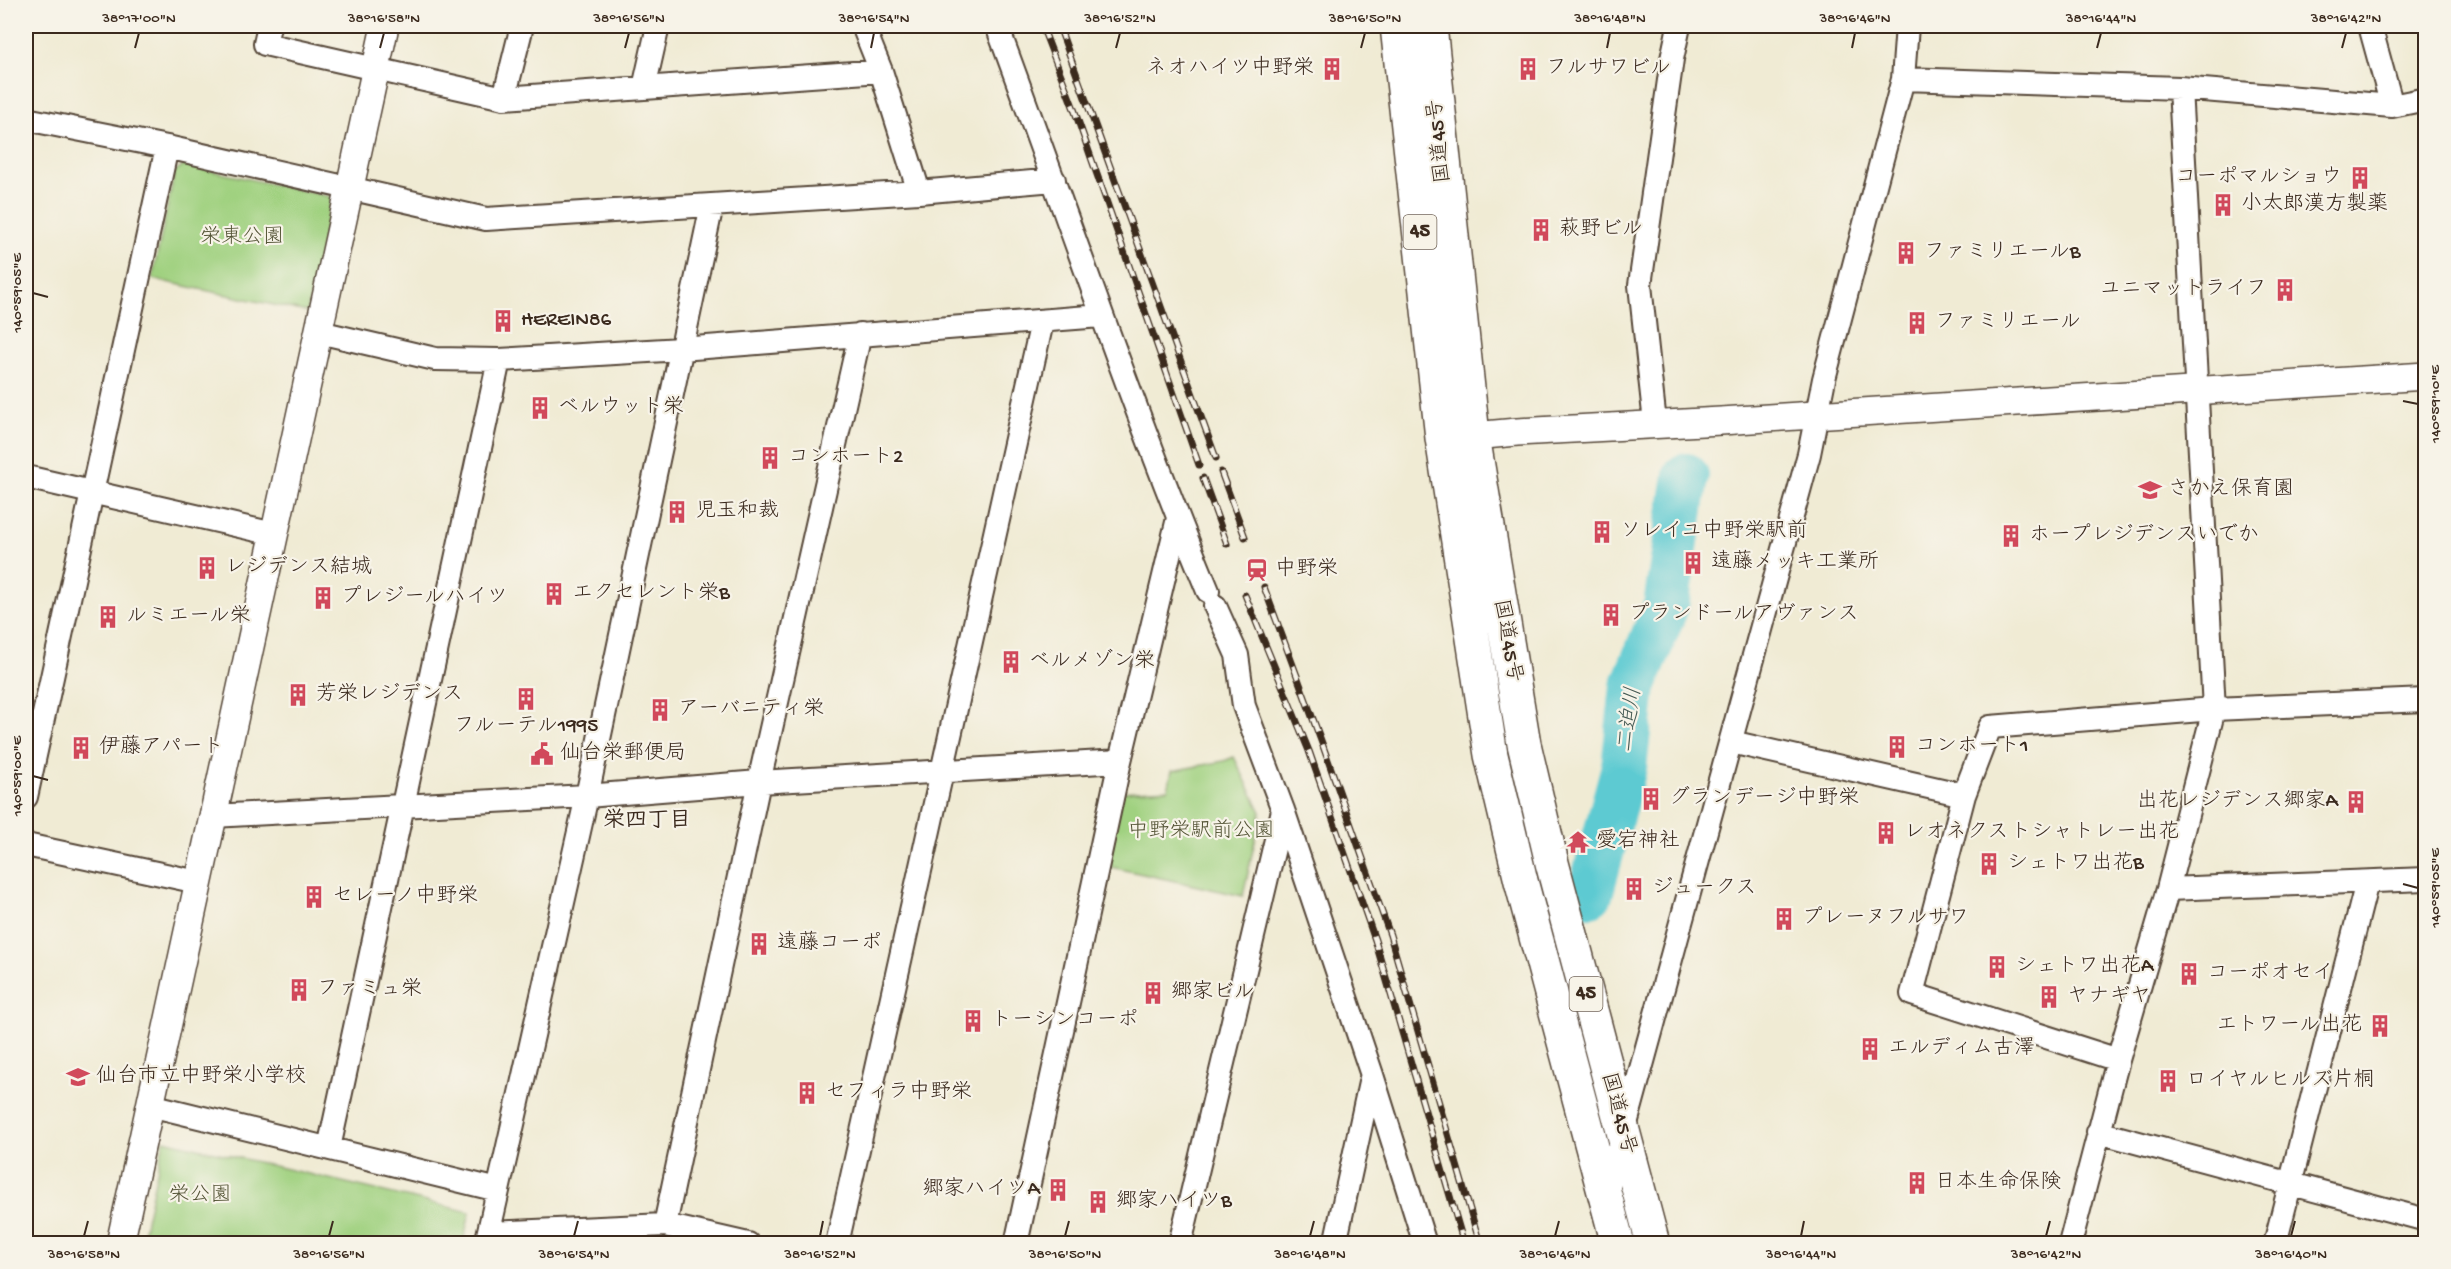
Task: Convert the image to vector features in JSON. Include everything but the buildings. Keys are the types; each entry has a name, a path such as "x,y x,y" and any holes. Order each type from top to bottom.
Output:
{"highway":[{"name":"国道45号","path":"1397,26 1458,437 1552,863 1653,1244"},
{"name":"国道45号","path":"1430,26 1458,437 1456,537 1493,767 1521,881 1618,1244"}],"street":[{"path":"270,26 265,44 504,98 881,71"},
{"path":"120,1244 385,26"},
{"path":"504,98 522,26"},
{"path":"644,88 658,26"},
{"path":"862,26 881,71 919,192"},
{"path":"997,26 1101,316 1178,518 1237,656 1244,706 1283,810 1372,1075 1425,1244"},
{"path":"1655,423 1640,285 1672,59 1679,26"},
{"path":"1606,1197 1819,415 1824,380 1903,79 1907,26"},
{"path":"2370,26 2392,106"},
{"path":"1903,79 2180,88 2392,106 2426,99"},
{"path":"2070,1244 2098,1132 2168,889 2214,709 2180,88"},
{"path":"26,119 167,147 486,219 919,192 1054,180"},
{"path":"26,796 167,147"},
{"path":"712,205 587,796 488,1238 665,1225 748,1244"},
{"path":"319,332 435,359 500,360 681,349 1101,316"},
{"path":"837,1244 1042,321"},
{"path":"665,1225 759,782 860,334"},
{"path":"329,1148 500,360"},
{"path":"1458,437 2426,375"},
{"path":"26,477 274,534"},
{"path":"1016,1244 1120,761 1178,518"},
{"path":"2118,1060 1912,994 1964,795 1990,727 2214,709 2426,700"},
{"path":"1731,742 1964,795"},
{"path":"213,816 587,796 759,782 1120,761"},
{"path":"1180,1244 1283,810"},
{"path":"26,845 198,882"},
{"path":"2168,889 2426,879"},
{"path":"2275,1244 2367,882"},
{"path":"1335,1244 1372,1075"},
{"path":"150,1105 498,1190"},
{"path":"2098,1132 2426,1220"},
{"path":"1627,1244 1642,1203"}],"green space":[{"name":"栄東公園","path":"184,165 332,197 307,312 152,279 175,171"},
{"name":"中野栄駅前公園","path":"1234,757 1261,812 1243,896 1106,866 1122,792 1168,789 1172,771"},
{"name":"栄公園","path":"164,1140 470,1212 463,1243 141,1243"}],"waterway":[{"name":"二迫川","path":"1590,894 1624,767 1633,687 1666,606 1686,476"}],"railway":[{"path":"1042,26 1074,109 1199,465"},
{"path":"1059,26 1216,458"},
{"path":"1221,472 1245,537"},
{"path":"1203,478 1227,544"},
{"path":"1264,587 1390,935 1480,1244"},
{"path":"1245,595 1309,751 1375,940 1464,1244"}],"place":[{"name":"ネオハイツ中野栄","path":"1332,69"},
{"name":"フルサワビル","path":"1528,69"},
{"name":"コーポマルショウ","path":"2360,178"},
{"name":"小太郎漢方製薬","path":"2223,205"},
{"name":"萩野ビル","path":"1541,230"},
{"name":"ファミリエールB","path":"1906,253"},
{"name":"ユニマットライフ","path":"2285,290"},
{"name":"HEREIN86","path":"503,321"},
{"name":"ファミリエール","path":"1917,323"},
{"name":"ベルウット栄","path":"540,408"},
{"name":"コンホート2","path":"770,458"},
{"name":"さかえ保育園","path":"2150,490"},
{"name":"児玉和裁","path":"677,512"},
{"name":"ソレイユ中野栄駅前","path":"1602,532"},
{"name":"ホープレジデンスいでか","path":"2011,536"},
{"name":"遠藤メッキ工業所","path":"1693,563"},
{"name":"レジデンス結城","path":"207,568"},
{"name":"中野栄","path":"1257,570"},
{"name":"エクセレント栄B","path":"554,594"},
{"name":"プレジールハイツ","path":"323,598"},
{"name":"プランドールアヴァンス","path":"1611,615"},
{"name":"ルミエール栄","path":"108,617"},
{"name":"ベルメゾン栄","path":"1011,662"},
{"name":"芳栄レジデンス","path":"298,695"},
{"name":"フルーテル1995","path":"526,699"},
{"name":"アーバニティ栄","path":"660,710"},
{"name":"コンホート1","path":"1897,747"},
{"name":"伊藤アパート","path":"81,748"},
{"name":"仙台栄郵便局","path":"542,754"},
{"name":"グランデージ中野栄","path":"1651,799"},
{"name":"出花レジデンス郷家A","path":"2356,802"},
{"name":"レオネクストシャトレー出花","path":"1886,833"},
{"name":"愛宕神社","path":"1578,842"},
{"name":"シェトワ出花B","path":"1989,864"},
{"name":"ジュークス","path":"1634,889"},
{"name":"セレーノ中野栄","path":"314,897"},
{"name":"プレーヌフルサワ","path":"1784,919"},
{"name":"遠藤コーポ","path":"759,944"},
{"name":"シェトワ出花A","path":"1997,967"},
{"name":"コーポオセイ","path":"2189,974"},
{"name":"ファミュ栄","path":"299,990"},
{"name":"郷家ビル","path":"1153,993"},
{"name":"ヤナギヤ","path":"2049,997"},
{"name":"トーシンコーポ","path":"973,1021"},
{"name":"エトワール出花","path":"2380,1026"},
{"name":"エルディム古澤","path":"1870,1049"},
{"name":"仙台市立中野栄小学校","path":"78,1077"},
{"name":"ロイヤルヒルズ片桐","path":"2168,1081"},
{"name":"セフィラ中野栄","path":"807,1093"},
{"name":"日本生命保険","path":"1917,1183"},
{"name":"郷家ハイツA","path":"1058,1190"},
{"name":"郷家ハイツB","path":"1098,1202"}],"district":[{"name":"栄四丁目","path":"647,822"}]}
